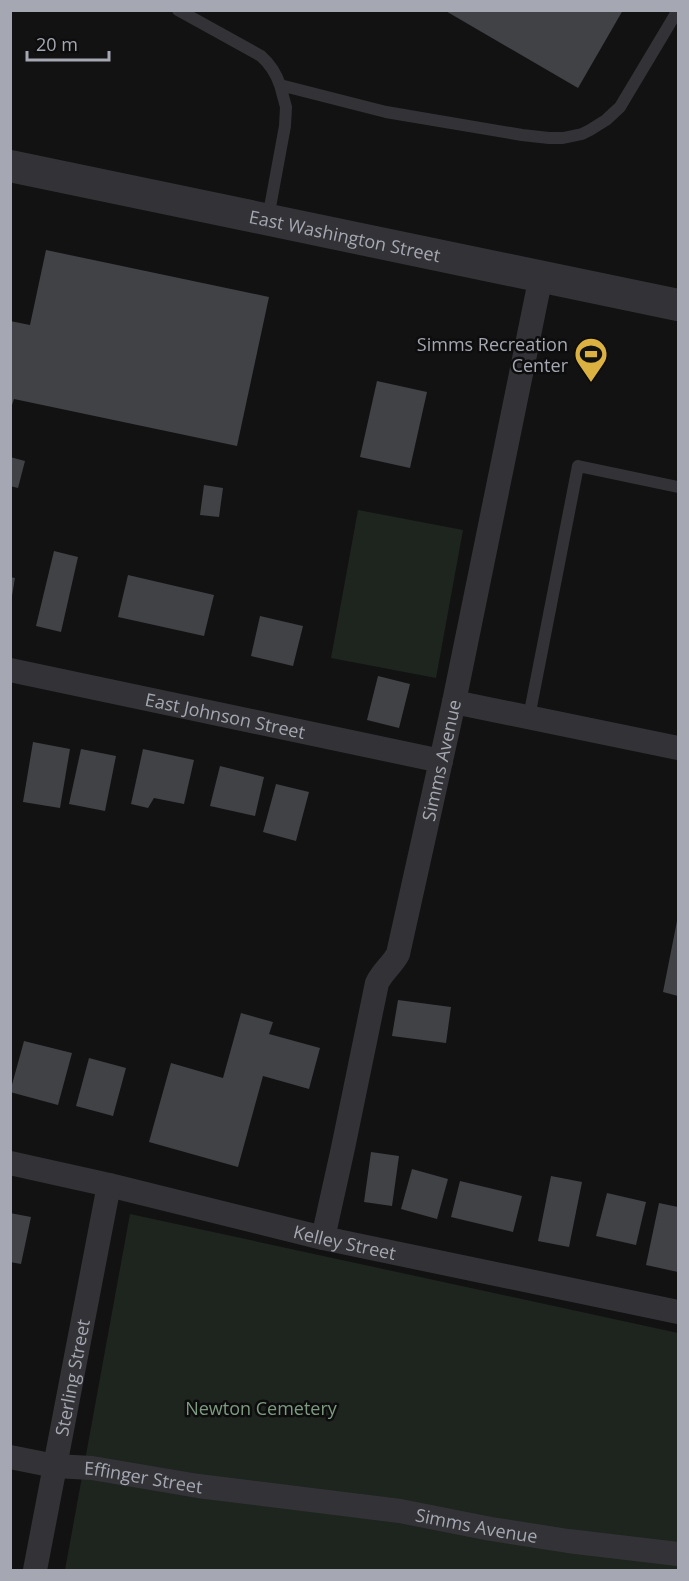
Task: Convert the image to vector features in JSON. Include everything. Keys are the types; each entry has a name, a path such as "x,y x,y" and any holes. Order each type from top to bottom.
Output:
{"street":[{"name":"East Washington Street","path":"10,166 678,305"},
{"name":"Simms Avenue","path":"323,1238 344,1148 377,983 398,954 454,702 541,276"},
{"name":"East Johnson Street","path":"10,670 441,761"},
{"path":"454,702 678,748"},
{"name":"Kelley Street","path":"10,1163 323,1238 678,1312"},
{"name":"Sterling Street","path":"35,1570 109,1185"},
{"name":"Effinger Street","path":"10,1457 55,1466 92,1468 198,1486 276,1496"},
{"name":"Simms Avenue","path":"276,1496 400,1511 557,1539 678,1554"}],"lane":[{"path":"178,10 261,56 276,74 286,107 285,126 268,219"},
{"path":"280,85 386,112 522,135 563,138 590,130 620,107 678,10"},
{"path":"530,717 578,466 678,487"}],"green space":[{"path":"358,510 463,530 436,678 331,658"},
{"name":"Newton Cemetery","path":"130,1214 678,1333 678,1570 65,1570"}],"building":[{"path":"444,10 623,10 578,88"},
{"path":"46,250 269,297 237,446 14,399 10,411 10,321 30,325"},
{"path":"377,381 427,392 410,468 360,457"},
{"path":"10,457 25,461 18,488 10,486"},
{"path":"204,485 223,488 219,517 200,515"},
{"path":"54,551 78,557 61,632 36,626"},
{"path":"128,575 214,595 204,636 118,617"},
{"path":"10,577 15,578 12,596 10,596"},
{"path":"260,616 303,626 293,666 251,656"},
{"path":"378,676 410,684 399,728 367,720"},
{"path":"33,742 70,749 60,808 23,802"},
{"path":"81,749 116,756 105,811 69,804"},
{"path":"143,749 194,760 184,804 154,798 148,808 131,804"},
{"path":"220,766 264,777 255,816 210,806"},
{"path":"276,784 309,792 296,841 263,832"},
{"path":"678,921 678,996 663,992"},
{"path":"398,1000 451,1007 446,1043 392,1036"},
{"path":"241,1013 273,1022 269,1034 320,1048 309,1089 263,1076 238,1167 149,1142 171,1063 223,1078"},
{"path":"24,1041 72,1053 58,1105 10,1092"},
{"path":"89,1058 126,1068 113,1116 76,1106"},
{"path":"371,1152 399,1156 392,1206 364,1202"},
{"path":"412,1169 448,1179 437,1219 401,1209"},
{"path":"551,1176 582,1182 569,1247 538,1241"},
{"path":"460,1181 522,1196 513,1232 451,1217"},
{"path":"607,1193 646,1202 636,1245 596,1236"},
{"path":"659,1203 678,1207 678,1272 646,1265"},
{"path":"10,1213 31,1217 21,1264 10,1262"}],"place":[{"name":"Simms Recreation Center","path":"591,383"}]}
